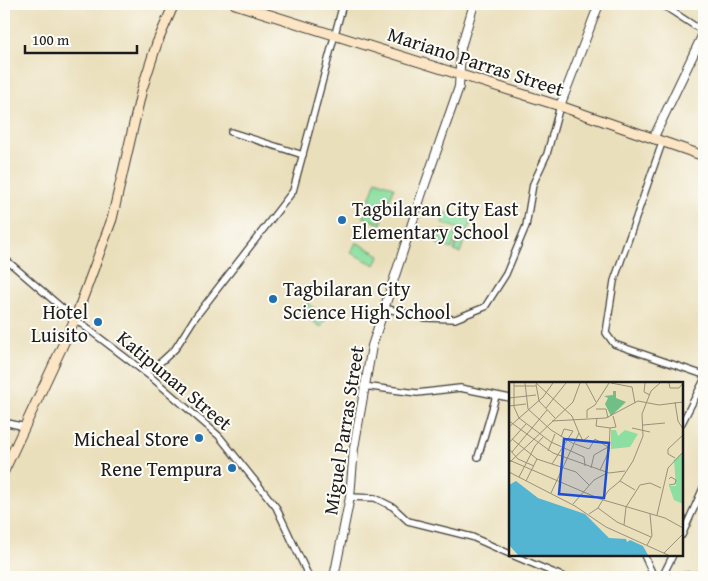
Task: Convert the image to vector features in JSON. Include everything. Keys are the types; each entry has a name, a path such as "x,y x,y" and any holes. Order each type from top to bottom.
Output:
{"main road":[{"path":"4,471 75,319 112,219 142,89 157,43 174,4"},
{"name":"Mariano Parras Street","path":"235,4 560,106 704,156"}],"street":[{"path":"145,372 162,361 174,349 194,319 293,190 343,4"},
{"name":"Miguel Parras Street","path":"334,577 350,497 354,448 363,386 372,346 459,87 464,36 474,4"},
{"path":"384,308 425,318 455,319 485,307 506,274 526,226 533,184 547,154 560,106 598,4"},
{"path":"653,139 704,32 661,4"},
{"path":"231,132 302,155"},
{"path":"662,143 614,281 606,333 614,344 704,375"},
{"name":"Katipunan Street","path":"4,258 75,319 145,372 225,443 276,507 309,577"},
{"path":"683,421 704,380"},
{"path":"363,386 417,393 460,388 509,398"},
{"path":"478,457 496,396"},
{"path":"4,422 25,427"},
{"path":"683,533 704,486"},
{"path":"350,497 375,498 393,507 408,521 472,537 509,553"},
{"path":"516,556 564,577"},
{"path":"644,556 654,577"},
{"path":"662,577 672,556"},
{"path":"668,577 704,574"}],"green space":[{"path":"376,180 394,187 381,224 363,217"},
{"path":"446,212 472,220 468,232 442,223"},
{"path":"442,230 449,232 444,246 437,244"},
{"path":"450,233 457,235 452,249 445,247"},
{"path":"459,236 465,238 460,253 454,251"},
{"path":"356,242 380,255 375,265 351,253"},
{"path":"306,302 327,318 321,327 299,312"}],"place":[{"name":"Tagbilaran City East Elementary School","path":"342,220"},
{"name":"Tagbilaran City Science High School","path":"273,299"},
{"name":"Hotel Luisito","path":"98,322"},
{"name":"Micheal Store","path":"199,438"},
{"name":"Rene Tempura","path":"232,468"}]}
